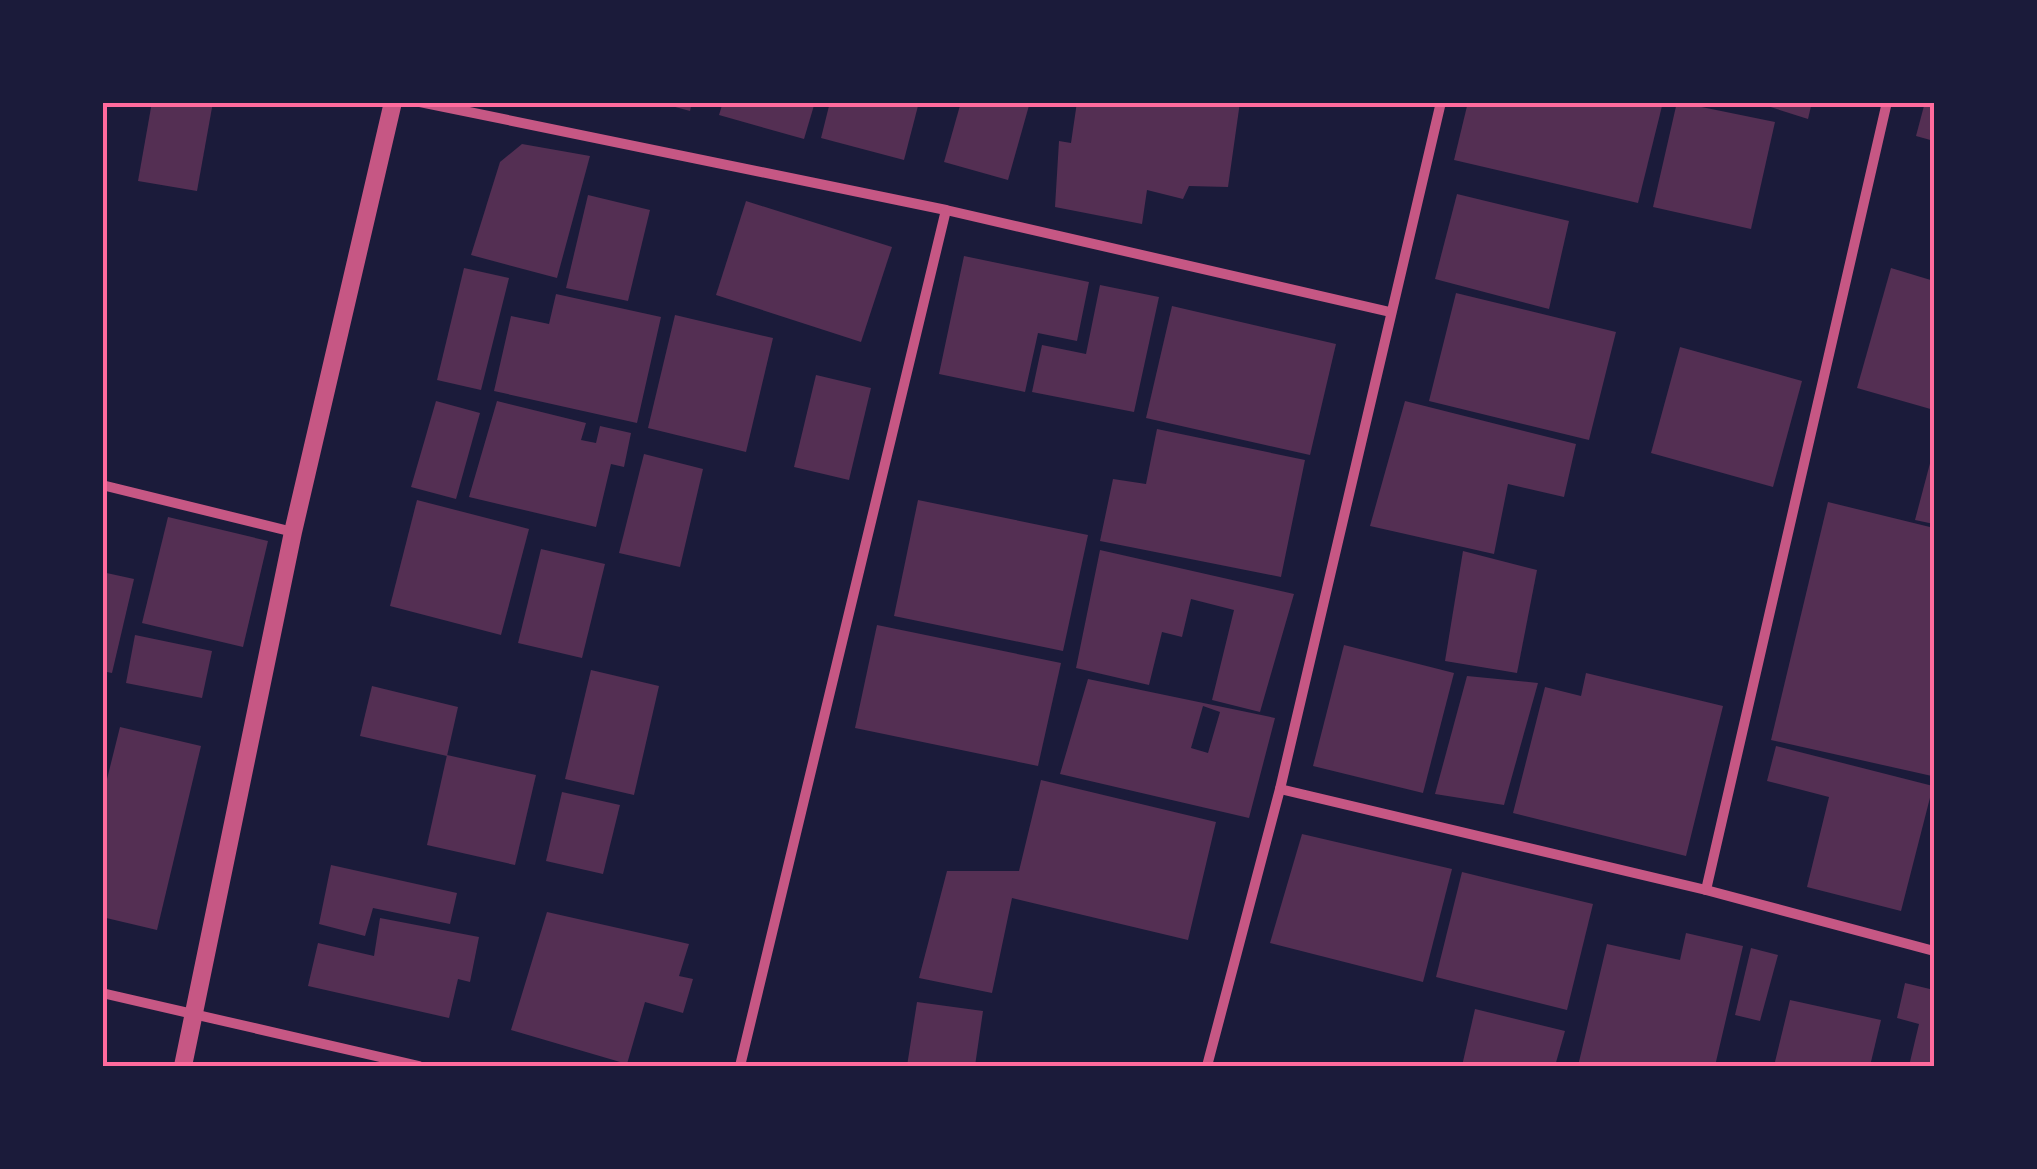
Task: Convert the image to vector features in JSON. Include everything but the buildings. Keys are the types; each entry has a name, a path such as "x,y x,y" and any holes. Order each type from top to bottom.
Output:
{"street":[{"path":"183,1066 293,532 392,102"},
{"path":"420,102 946,210 1390,312"},
{"path":"1207,1066 1280,789 1441,102"},
{"path":"1706,890 1887,102"},
{"path":"740,1066 946,210"},
{"path":"102,485 293,532"},
{"path":"1280,789 1706,890 1934,951"},
{"path":"102,992 419,1066"}]}
